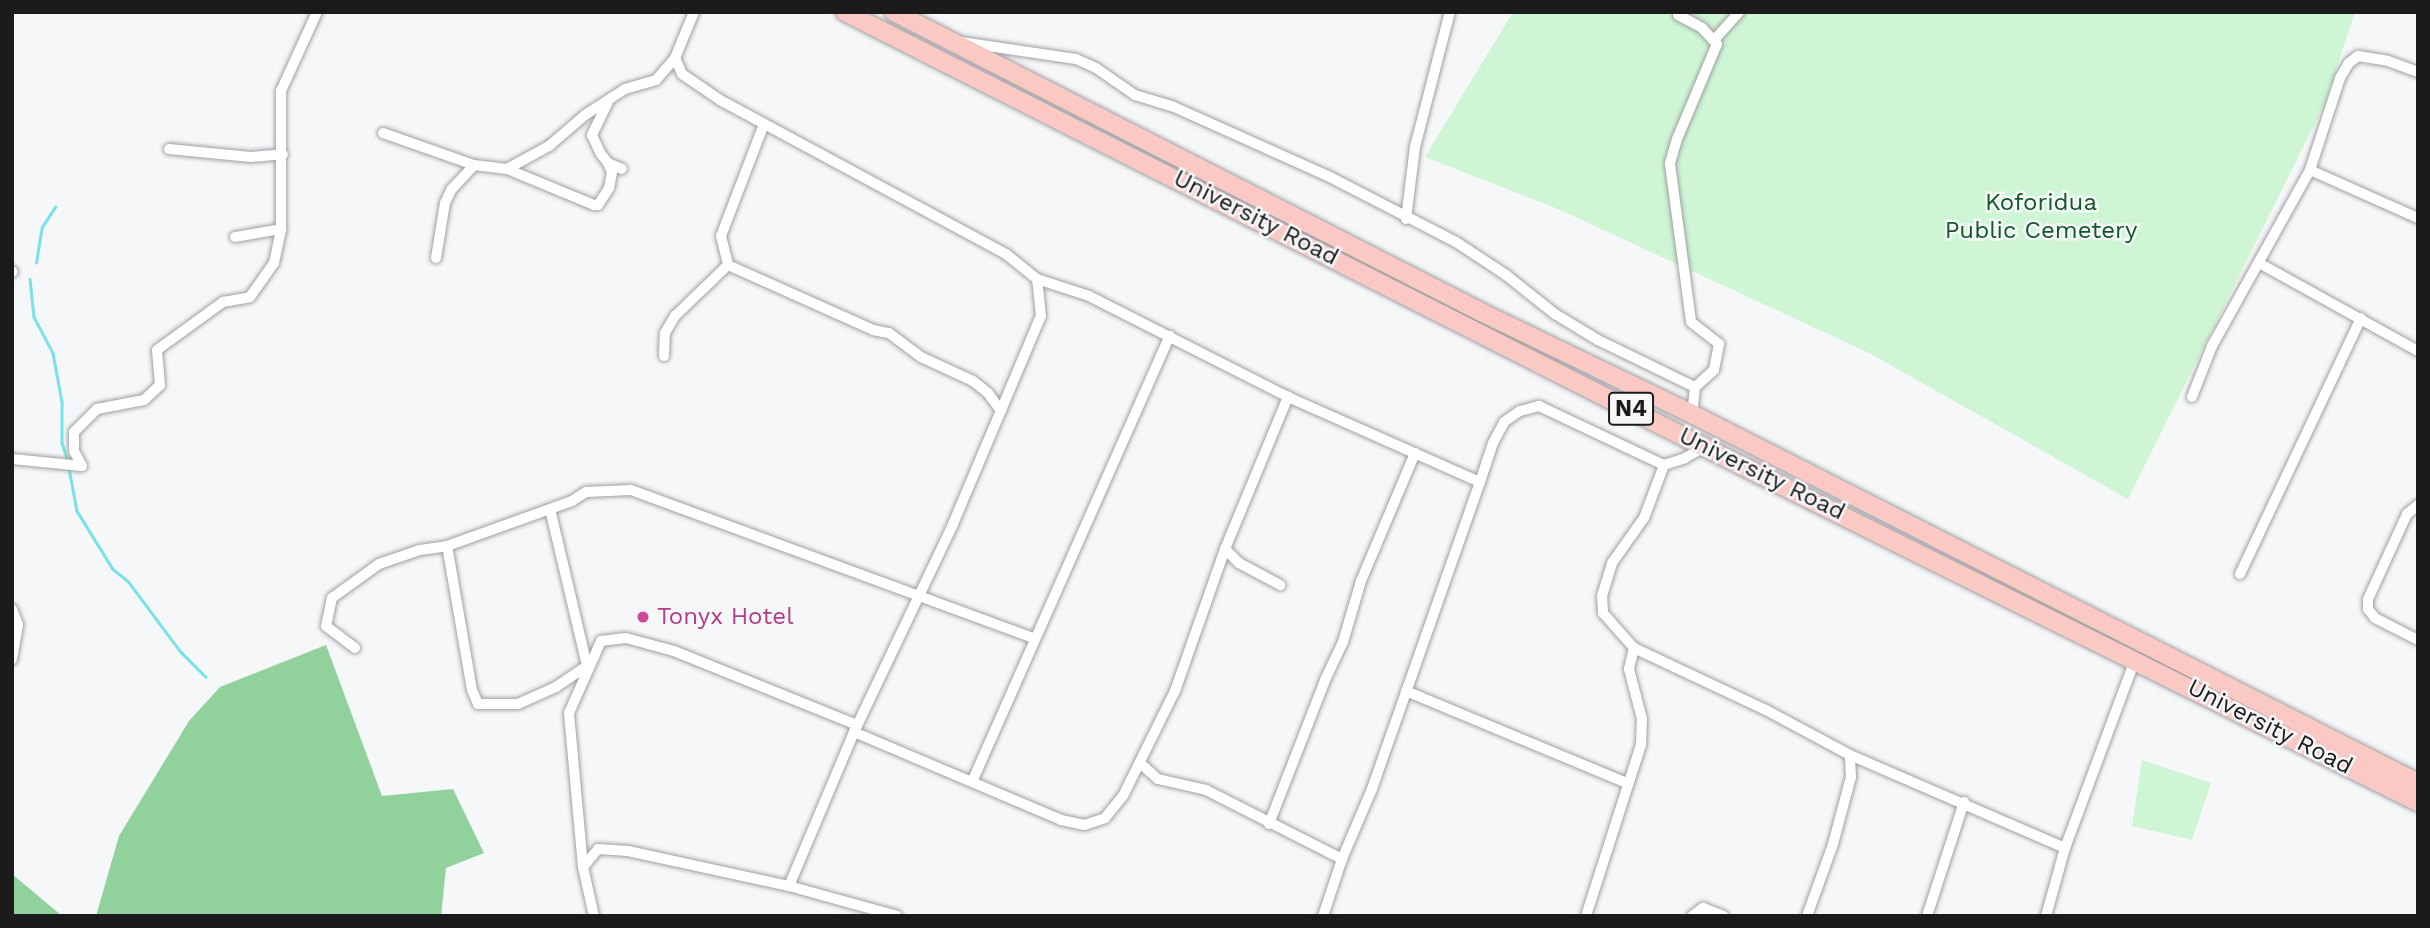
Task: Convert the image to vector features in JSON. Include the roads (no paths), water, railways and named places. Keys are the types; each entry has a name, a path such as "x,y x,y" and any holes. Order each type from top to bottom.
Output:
{"highway":[{"name":"University Road","path":"845,12 1704,447 2418,802"},
{"name":"University Road","path":"894,12 1483,313 1692,414 2418,783"}],"street":[{"path":"12,459 82,466 75,452 74,432 97,409 144,400 160,385 157,351 223,302 250,297 274,262 281,229 281,91 317,12"},
{"path":"507,169 549,146 585,115 625,89 656,80 675,58 694,12"},
{"path":"1406,219 1415,147 1450,12"},
{"path":"1715,39 1739,12"},
{"path":"1678,15 1715,39 1717,44 1677,139 1670,164 1691,322 1719,344 1714,370 1695,387 1692,414"},
{"path":"954,41 1076,59 1096,68 1135,95 1172,106 1256,146 1328,176 1406,219 1456,242 1506,275 1555,314 1598,340 1695,387"},
{"path":"2192,397 2212,346 2310,170 2340,78 2348,63 2358,57 2368,58 2388,61 2418,72"},
{"path":"675,58 682,74 720,100 1006,254 1037,279 1089,296 1288,397 1480,482"},
{"path":"592,135 610,98"},
{"path":"383,133 474,165 507,169 598,205 609,188 611,172 608,163 594,146 585,115"},
{"path":"728,265 721,236 764,124"},
{"path":"169,149 251,157 283,154"},
{"path":"608,163 622,169"},
{"path":"436,258 445,203 451,190 474,165"},
{"path":"2310,170 2418,218"},
{"path":"235,237 281,229"},
{"path":"2259,263 2418,351"},
{"path":"664,356 665,333 675,316 728,265"},
{"path":"728,265 873,330 889,333 921,357 973,381 988,393 1001,411"},
{"path":"789,886 855,729 953,524 1041,316 1037,279"},
{"path":"2240,573 2361,318"},
{"path":"972,782 1170,335"},
{"path":"594,916 583,867 569,713 587,666 601,641 626,638 674,650 1060,820 1084,825 1105,818 1123,796 1175,691 1225,549 1288,397"},
{"path":"1323,916 1342,859 1372,789 1493,443 1504,422 1520,411 1539,406 1664,465 1685,458 1704,447"},
{"path":"1269,824 1325,680 1343,642 1361,581 1415,453"},
{"path":"1664,465 1644,518 1623,543 1612,563 1602,596 1603,613 1634,648 1766,710 1850,755 1964,802 2065,848"},
{"path":"355,648 326,626 332,598 379,564 420,550 447,546 550,509 586,492 603,489 649,495 1034,639"},
{"path":"2418,505 2407,514 2368,599 2368,609 2375,618 2418,640"},
{"path":"550,509 587,666"},
{"path":"447,546 472,690 478,704 518,704 556,687 587,666"},
{"path":"1225,549 1239,563 1280,585"},
{"path":"12,609 18,625 12,659"},
{"path":"1586,916 1641,745 1642,719 1629,669 1634,648"},
{"path":"2046,916 2065,848 2135,660"},
{"path":"1406,691 1627,783"},
{"path":"1807,916 1833,844 1851,777 1850,755"},
{"path":"1140,763 1158,779 1206,790 1342,859"},
{"path":"1927,916 1964,802"},
{"path":"583,867 598,849 628,851 789,886 897,916"},
{"path":"1692,916 1703,908 1724,916"}],"waterway":[{"path":"36,263 42,227 55,207"},
{"path":"30,279 34,317 53,353 62,402 62,443 68,462"},
{"path":"69,468 77,511 113,569 128,581 181,652 206,677"}],"place":[{"name":"Tonyx Hotel","path":"643,617"}],"park label":[{"name":"Koforidua Public Cemetery","path":"2041,217"}]}
